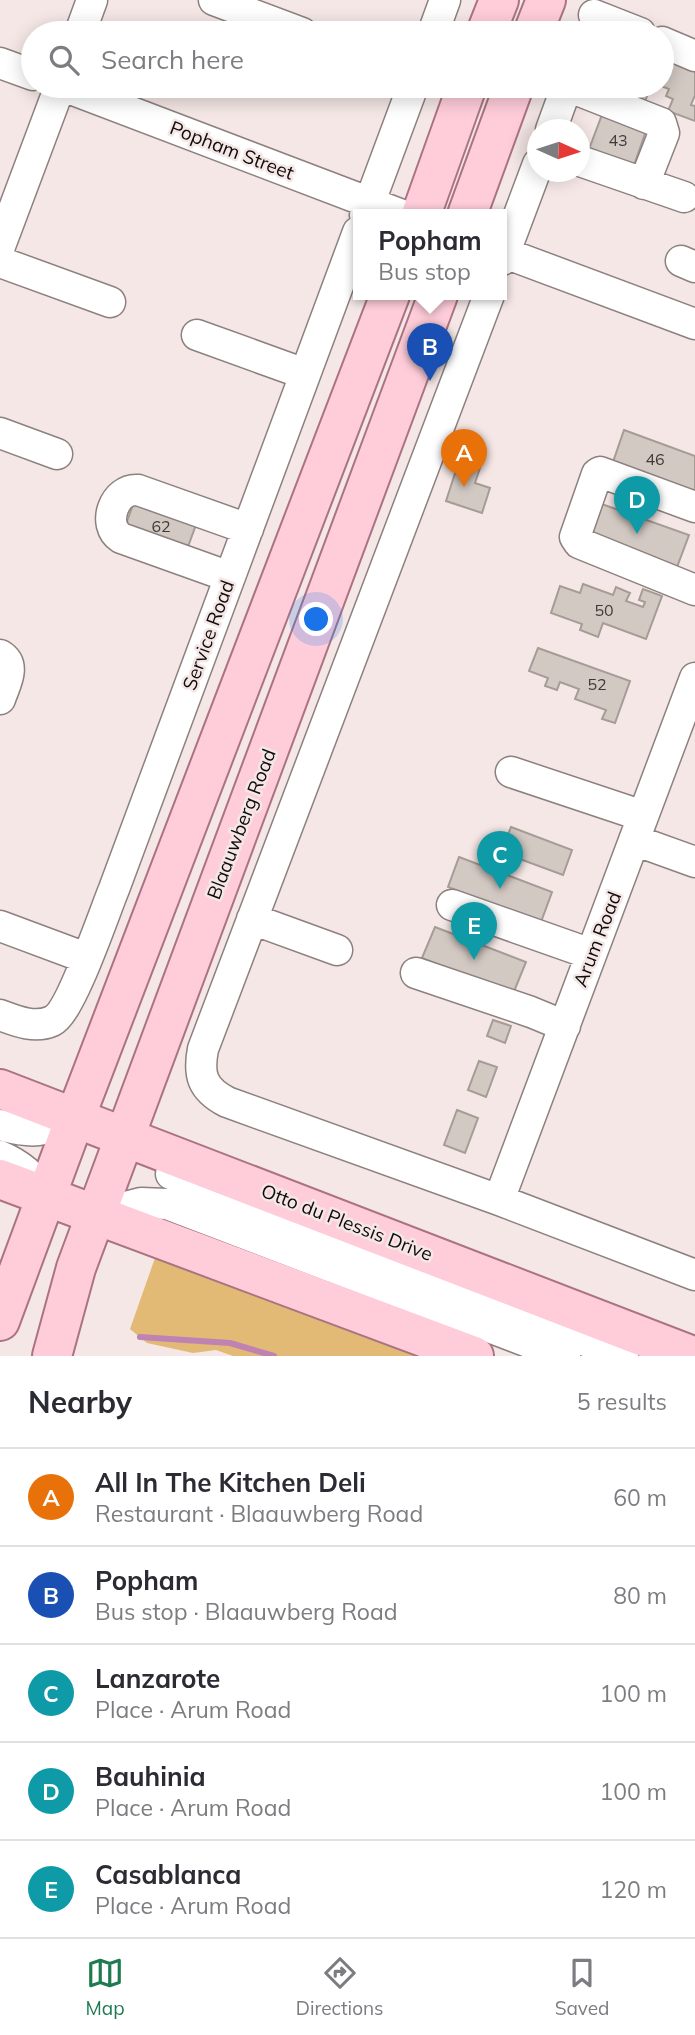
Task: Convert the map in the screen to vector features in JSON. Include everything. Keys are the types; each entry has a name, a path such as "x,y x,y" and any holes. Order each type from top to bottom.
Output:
{"main road":[{"path":"491,21 499,0"},
{"path":"538,21 546,0"},
{"path":"423,209 463,98"},
{"path":"469,209 510,98"},
{"path":"0,1321 388,300"},
{"name":"Blaauwberg Road","path":"52,1356 70,1285 95,1215 436,300"},
{"name":"Otto du Plessis Drive","path":"0,1089 694,1356"},
{"path":"0,1179 474,1356"}],"street":[{"path":"84,21 92,0"},
{"path":"214,0 270,21"},
{"path":"437,21 445,0"},
{"path":"674,47 695,56"},
{"path":"0,62 21,70"},
{"path":"56,98 0,247 110,302"},
{"name":"Popham Street","path":"91,98 367,208"},
{"path":"367,208 408,98"},
{"path":"555,119 563,98"},
{"path":"598,98 661,122 664,133 644,184"},
{"path":"590,165 684,197"},
{"path":"507,244 530,182"},
{"name":"Service Road","path":"0,1015 18,1022 42,1025 60,1017 73,992 353,245"},
{"path":"507,256 695,324"},
{"path":"487,300 203,1049 200,1066 203,1080 211,1091 227,1102 499,1200 695,1275"},
{"path":"197,335 305,374"},
{"path":"0,433 57,454"},
{"path":"695,507 599,472 575,537 579,543 695,590"},
{"path":"230,577 114,534 110,526 117,500 129,489 138,490 248,529"},
{"path":"0,654 6,658 9,674 0,699"},
{"name":"Arum Road","path":"499,1200 695,678"},
{"path":"511,772 639,828 695,862"},
{"path":"452,905 592,954"},
{"path":"252,919 337,950"},
{"path":"0,926 86,958"},
{"path":"416,973 565,1026"},
{"path":"0,1125 23,1132 40,1131 75,1118"},
{"path":"124,1136 157,1166 177,1178 623,1356"},
{"path":"0,1156 12,1161 30,1175 47,1197"},
{"path":"95,1215 141,1203 167,1204 565,1356"},
{"path":"44,1356 70,1285"}],"shaded area":[{"path":"155,1258 421,1356 233,1356 216,1350 193,1353 147,1343 130,1329"}],"building":[{"path":"674,58 695,66 695,95 691,105 695,106 695,121 668,111 673,99 671,98 674,98"},
{"path":"629,98 646,98 644,104"},
{"path":"603,112 647,128 633,168 590,153"},
{"path":"624,430 695,456 695,491 613,462"},
{"path":"463,449 484,456 475,483 490,488 482,513 446,501"},
{"path":"135,499 197,522 186,552 124,530"},
{"path":"596,502 689,535 677,567 585,534"},
{"path":"583,584 613,595 616,587 630,593 626,601 643,607 645,602 639,600 643,589 662,596 646,639 603,623 598,637 580,630 582,624 551,613 560,586 580,593"},
{"path":"538,648 630,681 615,723 602,719 606,710 575,699 579,689 560,682 557,690 545,686 548,678 529,671"},
{"path":"511,827 572,850 563,875 501,852"},
{"path":"459,857 552,892 541,922 448,887"},
{"path":"435,927 526,962 513,994 422,958"},
{"path":"493,1020 511,1026 505,1043 487,1036"},
{"path":"479,1061 497,1067 486,1097 468,1090"},
{"path":"457,1110 478,1118 465,1153 444,1145"}],"waterway":[{"path":"140,1337 230,1343 274,1356"}],"place":[{"name":"Popham","path":"430,381"},
{"name":"All In The Kitchen Deli","path":"464,487"},
{"name":"Bauhinia","path":"637,534"},
{"name":"Lanzarote","path":"500,889"},
{"name":"Casablanca","path":"474,960"}]}
